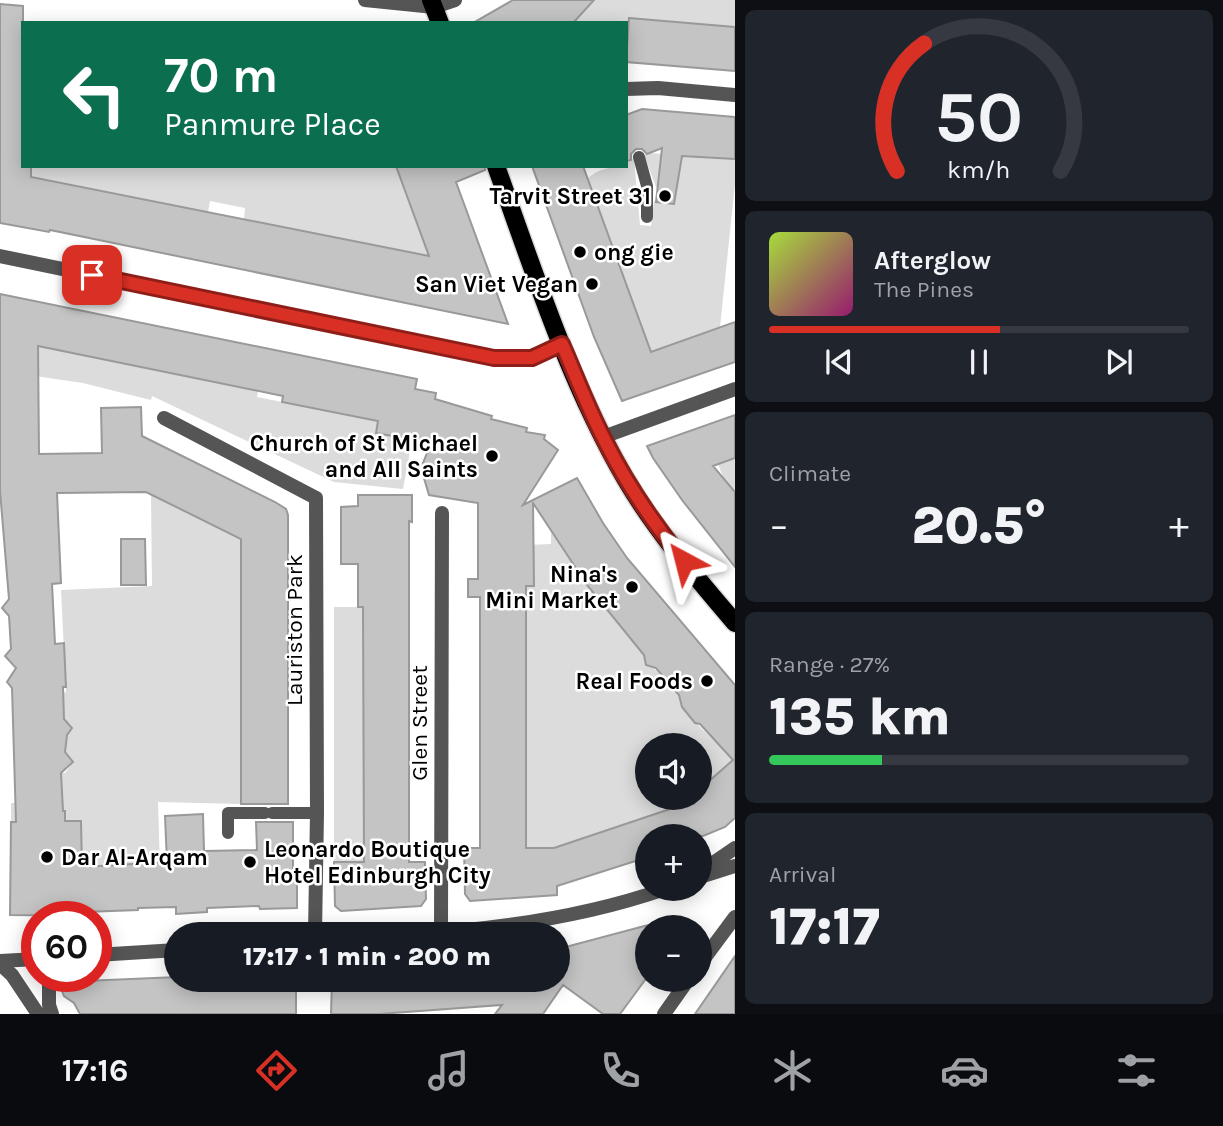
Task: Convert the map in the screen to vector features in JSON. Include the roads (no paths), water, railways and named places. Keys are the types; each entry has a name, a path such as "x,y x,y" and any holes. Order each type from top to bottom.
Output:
{"main road":[{"path":"497,168 562,344 603,437 647,513 735,623"}],"street":[{"path":"365,0 435,10 455,0"},
{"path":"628,89 658,88 735,95"},
{"path":"0,256 494,358 532,358 562,344"},
{"path":"603,437 735,389"},
{"name":"Lauriston Park","path":"164,418 316,498 315,922"},
{"name":"Glen Street","path":"441,922 442,513"},
{"path":"712,866 735,848"},
{"path":"712,872 735,866"},
{"path":"532,922 635,898"},
{"path":"712,948 735,917"},
{"path":"112,954 164,951"},
{"path":"0,962 21,960"},
{"path":"0,962 38,1014"},
{"path":"49,992 52,1014"},
{"path":"664,1014 680,992"}],"lane":[{"path":"639,156 647,186 647,217"},
{"path":"228,833 228,813 317,813"}],"place":[{"name":"Tarvit Street 31","path":"665,196"},
{"name":"ong gie","path":"580,252"},
{"name":"San Viet Vegan","path":"592,284"},
{"name":"Church of St Michael and All Saints","path":"492,456"},
{"name":"Nina's Mini Market","path":"632,587"},
{"name":"Real Foods","path":"707,681"},
{"name":"Dar Al-Arqam","path":"47,857"},
{"name":"Leonardo Boutique Hotel Edinburgh City","path":"250,862"}]}
